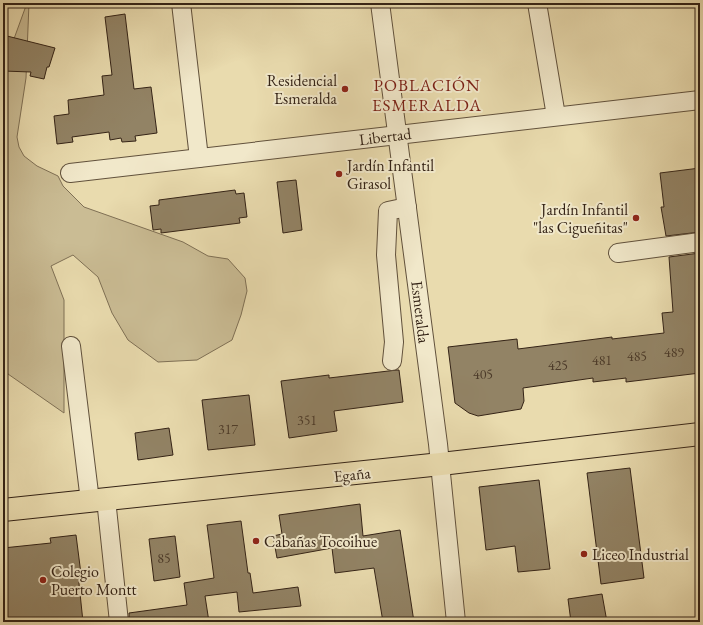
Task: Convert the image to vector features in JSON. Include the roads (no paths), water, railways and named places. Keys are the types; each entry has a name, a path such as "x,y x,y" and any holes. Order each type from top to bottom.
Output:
{"main road":[{"name":"Egaña","path":"4,505 98,500 441,464 700,434"}],"street":[{"path":"181,3 199,158"},
{"name":"Esmeralda","path":"380,3 441,464 456,622"},
{"path":"537,3 556,116"},
{"name":"Libertad","path":"70,173 700,100"},
{"path":"392,361 394,342 386,255 388,211 407,207"},
{"path":"618,253 700,242"},
{"path":"71,346 119,622"}],"place":[{"name":"Residencial Esmeralda","path":"345,89"},
{"name":"Jardín Infantil Girasol","path":"339,174"},
{"name":"Jardín Infantil \"las Cigueñitas\"","path":"636,218"},
{"name":"Cabañas Tocoihue","path":"256,541"},
{"name":"Liceo Industrial","path":"584,554"},
{"name":"Colegio Puerto Montt","path":"43,580"}],"district":[{"name":"POBLACIÓN ESMERALDA","path":"427,95"}]}
